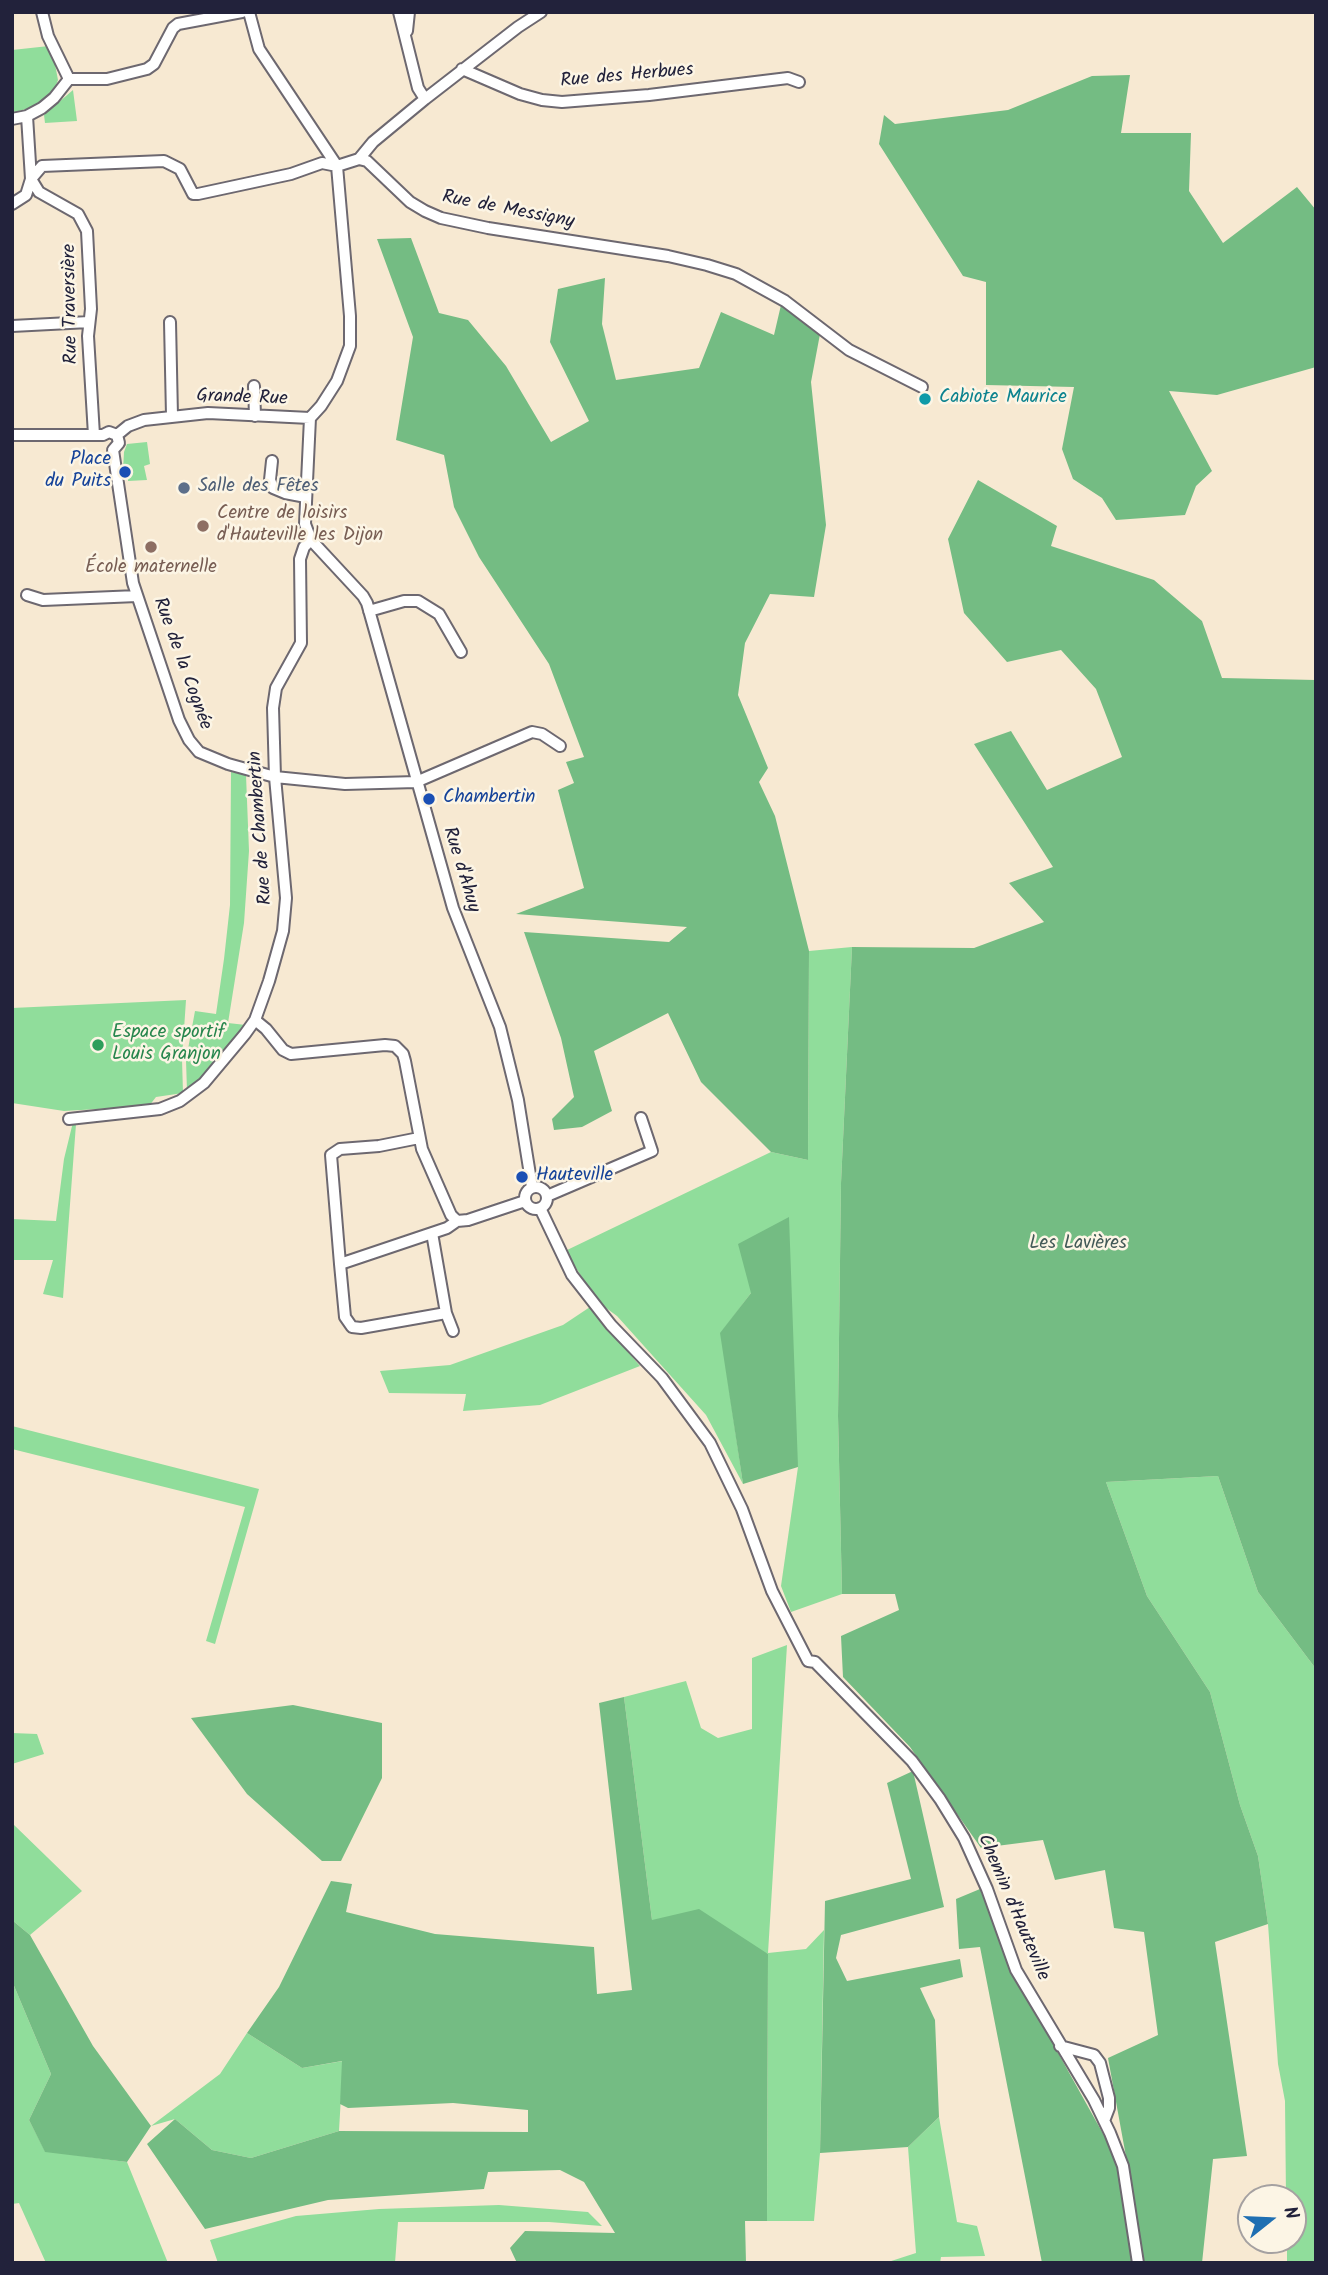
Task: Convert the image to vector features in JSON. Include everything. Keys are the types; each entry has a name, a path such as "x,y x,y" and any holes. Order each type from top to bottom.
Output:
{"street":[{"path":"42,12 48,36 69,79"},
{"path":"69,79 97,80 144,71 154,64 173,28 178,24 242,12"},
{"path":"249,12 259,49 337,166 350,316 350,346 337,381 328,397 310,418"},
{"path":"399,12 418,88 425,99"},
{"path":"406,34 409,12"},
{"path":"31,179 42,166 160,160 170,162 180,169 193,194 198,194 291,174 322,163 337,166 359,159 373,142 462,69 541,12"},
{"name":"Rue des Herbues","path":"462,69 520,94 562,102 649,95 788,78 799,82"},
{"path":"12,119 27,116 48,103 69,79"},
{"path":"12,204 26,195 31,179 27,116"},
{"name":"Rue de Messigny","path":"359,159 366,161 410,202 441,218 488,228 668,256 736,274 785,301 849,350 922,387"},
{"name":"Rue Traversière","path":"31,179 39,192 73,210 86,226 89,322 98,435"},
{"path":"12,326 89,322"},
{"path":"170,322 172,416"},
{"path":"254,386 255,416"},
{"name":"Grande Rue","path":"12,435 98,435 109,432 117,435 135,422 208,413 310,418"},
{"name":"Rue de Chambertin","path":"69,1119 160,1109 180,1101 204,1083 255,1020 277,957 286,898 275,777 274,698 280,680 300,649 300,559 304,547 311,540 305,524 310,418"},
{"name":"Rue de la Cognée","path":"98,435 102,446 113,450"},
{"name":"Rue de la Cognée","path":"117,435 119,443 113,450 129,568 174,707 194,746 205,756 218,761 275,777 345,784 416,782"},
{"path":"272,461 270,480 273,488 306,497"},
{"name":"Rue d'Ahuy","path":"311,540 363,596 369,611 453,908 504,1039 518,1100 532,1187"},
{"path":"27,595 43,600 137,596"},
{"path":"369,611 404,601 418,601 439,614 461,652"},
{"path":"416,782 532,732 542,733 560,746"},
{"path":"255,1020 283,1050 291,1054 385,1045 400,1049 405,1060 419,1138 446,1206 457,1221"},
{"path":"547,1196 652,1151 641,1118"},
{"path":"419,1138 379,1146 340,1149 331,1155 345,1317 352,1327 361,1328 446,1313"},
{"path":"532,1187 542,1188 547,1196 546,1203 540,1208 531,1208 525,1200 527,1191 532,1187"},
{"path":"340,1264 447,1228 457,1221 475,1218 525,1200"},
{"name":"Chemin d'Hauteville","path":"540,1208 572,1275 611,1325 662,1378 710,1443 742,1509 772,1591 808,1661 815,1662 912,1761 964,1838 987,1889 1016,1970 1094,2100 1123,2166 1139,2263"},
{"path":"432,1233 446,1313 453,1331"},
{"path":"1060,2046 1094,2055 1100,2063 1109,2098 1109,2108 1104,2121"}],"green space":[{"path":"49,46 58,80 55,88 40,105 12,113 12,50"},
{"path":"1130,75 1121,133 1191,133 1189,191 1223,243 1297,187 1316,210 1316,367 1217,395 1169,391 1212,471 1196,486 1185,515 1116,520 1102,498 1073,479 1062,449 1074,387 986,385 986,282 963,276 879,144 884,115 895,124 1008,110 1092,76"},
{"path":"73,90 77,121 45,123 44,115"},
{"path":"411,238 439,313 468,320 506,366 551,442 589,421 550,342 558,289 605,278 602,324 616,380 699,368 721,312 774,335 781,305 820,334 811,382 826,525 814,597 770,594 745,643 738,695 768,768 759,782 775,816 809,951 808,1160 771,1152 701,1082 668,1013 594,1051 612,1111 582,1127 554,1130 552,1119 574,1097 561,1038 524,932 669,942 687,927 516,914 584,888 558,790 574,783 566,762 584,757 549,664 479,557 454,507 444,455 396,440 413,337 377,239"},
{"path":"147,442 150,464 144,466 147,480 128,481 128,471 123,470 127,444"},
{"name":"Les Lavières","path":"978,480 1057,526 1051,546 1154,580 1202,621 1222,678 1316,680 1316,1669 1258,1592 1218,1476 1106,1482 1147,1596 1210,1692 1240,1805 1258,1856 1268,1924 1215,1942 1247,2156 1213,2159 1202,2263 1042,2263 980,1947 959,1949 956,1899 980,1889 1012,1970 1131,2184 1108,2058 1158,2035 1144,1932 1114,1928 1105,1870 1055,1880 1043,1840 981,1848 910,1747 843,1677 841,1636 899,1610 895,1594 842,1594 838,1416 841,1183 852,947 974,948 1044,922 1009,883 1053,867 974,744 1011,731 1047,790 1122,757 1096,689 1061,650 1007,662 964,613 948,539"},
{"path":"231,772 246,775 249,851 244,923 228,1023 246,1025 210,1070 187,1091 186,1060 195,1011 216,1014 224,959 230,905"},
{"path":"852,947 841,1183 838,1416 842,1594 791,1612 781,1586 798,1467 751,1293 721,1333 743,1484 706,1415 617,1316 598,1302 565,1251 771,1152 808,1160 809,951"},
{"name":"Espace sportif Louis Granjon","path":"186,1000 183,1093 156,1097 149,1106 64,1111 12,1103 12,1008"},
{"path":"73,1122 76,1124 63,1298 43,1294 53,1260 12,1260 12,1219 56,1221 64,1159"},
{"path":"789,1217 798,1467 743,1484 720,1333 751,1293 738,1244"},
{"path":"590,1307 640,1366 540,1405 463,1411 466,1394 389,1393 380,1371 450,1365 563,1325"},
{"path":"12,1426 259,1489 215,1644 206,1641 245,1507 12,1449"},
{"path":"1218,1476 1258,1592 1316,1669 1316,2263 1287,2263 1287,2254 1307,2254 1307,2184 1286,2184 1285,2101 1278,2064 1268,1924 1258,1856 1240,1805 1210,1692 1147,1596 1106,1482"},
{"path":"787,1645 768,1953 806,1949 824,1930 820,2153 814,2221 767,2221 768,1954 652,1920 624,1697 686,1681 701,1728 718,1738 752,1729 752,1658"},
{"path":"624,1697 652,1920 699,1909 768,1954 767,2221 745,2221 746,2263 517,2263 510,2248 525,2231 615,2233 584,2182 560,2170 488,2172 484,2189 328,2200 205,2229 147,2144 175,2119 212,2150 251,2158 339,2131 528,2132 528,2110 453,2103 348,2108 340,2104 342,2061 302,2068 247,2033 279,1987 331,1881 352,1884 346,1912 435,1934 594,1947 597,1994 632,1990 599,1703"},
{"path":"293,1705 382,1723 382,1778 341,1861 322,1861 247,1794 191,1718"},
{"path":"12,1733 37,1734 44,1754 12,1764"},
{"path":"913,1771 944,1907 841,1935 836,1958 847,1981 960,1959 963,1977 920,1988 935,2020 939,2117 908,2147 820,2153 825,1901 911,1879 887,1783"},
{"path":"12,1823 82,1891 30,1935 12,1920"},
{"path":"12,1920 30,1935 93,2046 151,2126 127,2162 45,2152 29,2120 51,2074 12,1981"},
{"path":"12,1981 51,2074 29,2120 45,2151 127,2162 168,2263 46,2263 19,2203 12,2204"},
{"path":"247,2033 302,2068 343,2061 339,2131 251,2158 212,2150 175,2119 151,2126 220,2074"},
{"path":"939,2117 957,2222 977,2226 985,2256 941,2257 940,2263 885,2263 916,2253 908,2147"},
{"path":"499,2205 588,2212 602,2226 549,2222 398,2222 395,2263 218,2263 210,2240 296,2216 379,2209"}],"place":[{"name":"Cabiote Maurice","path":"925,399"},
{"name":"Place du Puits","path":"125,472"},
{"name":"Salle des Fêtes","path":"184,488"},
{"name":"Centre de loisirs d'Hauteville les Dijon","path":"203,526"},
{"name":"École maternelle","path":"151,547"},
{"name":"Chambertin","path":"429,799"},
{"name":"Espace sportif Louis Granjon","path":"98,1045"},
{"name":"Hauteville","path":"522,1177"}]}
